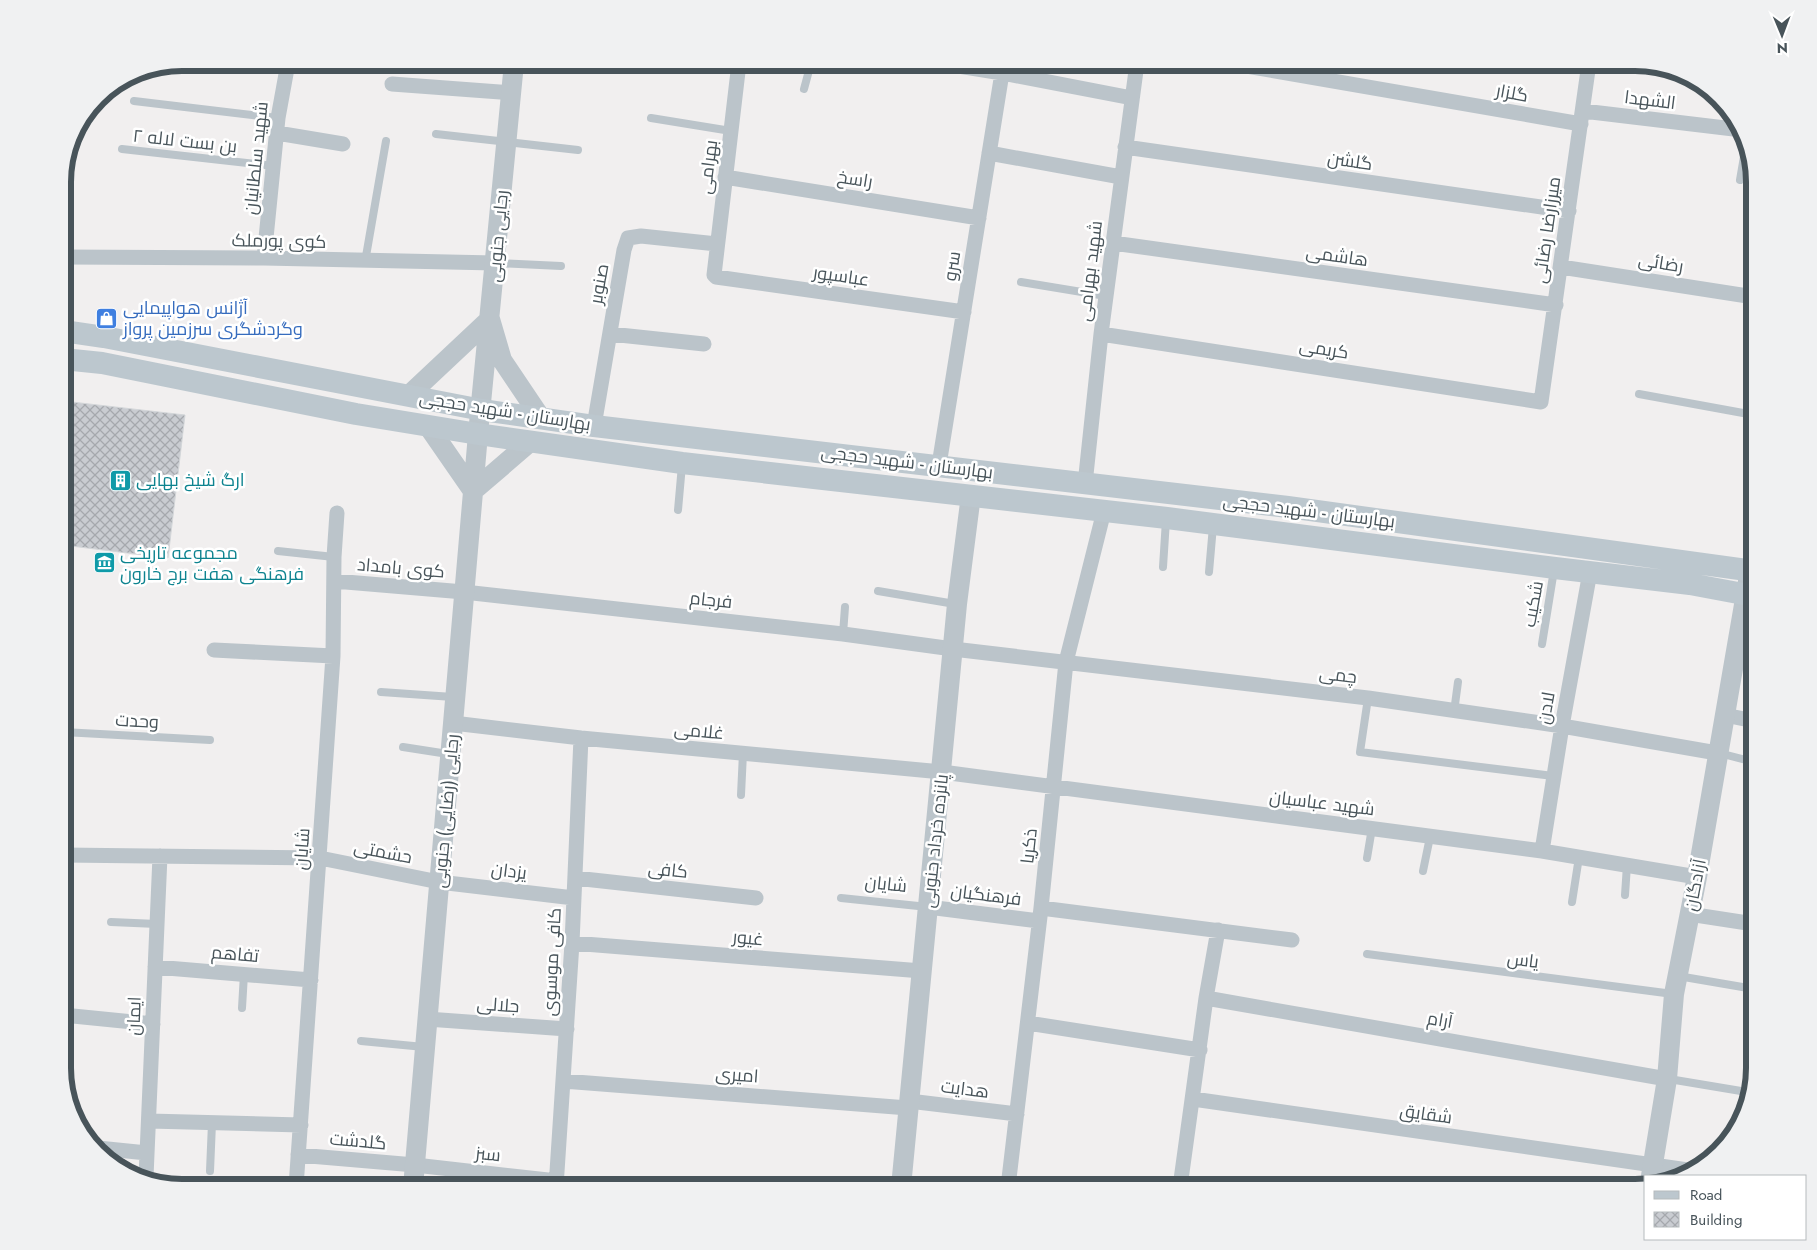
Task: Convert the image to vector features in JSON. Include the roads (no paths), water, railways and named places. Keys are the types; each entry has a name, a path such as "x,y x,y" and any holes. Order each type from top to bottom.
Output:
{"main road":[{"name":"بهارستان - شهید حججی","path":"71,332 482,410 590,425 1298,508 1746,569"},
{"name":"بهارستان - شهید حججی","path":"71,360 102,363 356,414 530,442 682,463 1167,518 1690,584 1746,594"},
{"path":"356,414 363,412 370,402 370,396 360,386"},
{"path":"581,449 577,435 580,429 590,425"},
{"path":"972,495 974,470"}],"street":[{"name":"شهید سلطانیان","path":"264,258 275,166 278,118 286,71"},
{"name":"رجایی جنوبی","path":"478,434 482,410 513,71"},
{"name":"بهرامی","path":"714,275 738,71"},
{"path":"991,71 1132,98"},
{"name":"شهید بهرامی","path":"1085,484 1101,334 1136,71"},
{"name":"گلزار","path":"1321,71 1582,118"},
{"name":"میرزارضا رضائی","path":"1541,402 1588,71"},
{"name":"سرو","path":"939,466 1002,73"},
{"path":"392,84 512,93"},
{"name":"الشهدا","path":"1582,118 1732,129"},
{"path":"277,133 343,144"},
{"name":"گلشن","path":"1125,147 1569,211"},
{"path":"989,153 1121,177"},
{"name":"راسخ","path":"725,177 979,218"},
{"name":"صنوبر","path":"590,425 610,334 624,250 628,238 641,236 717,244"},
{"name":"هاشمی","path":"1113,244 1556,305"},
{"name":"کوی پورملک","path":"71,257 264,258 365,262 495,263"},
{"name":"رضائی","path":"1561,267 1746,296"},
{"name":"عباسپور","path":"714,275 716,278 964,312"},
{"path":"408,396 490,319 502,360 541,418"},
{"path":"610,334 704,344"},
{"name":"کریمی","path":"1101,334 1541,402"},
{"path":"428,426 474,491 530,442"},
{"name":"رجایی (رضایی) جنوبی","path":"413,1179 478,434"},
{"name":"پانزده خرداد جنوبی","path":"902,1179 957,604 972,495"},
{"name":"ذکریا","path":"1009,1179 1028,1023 1066,662 1104,511"},
{"name":"شایان","path":"297,1179 333,656 334,557 337,513"},
{"name":"لادن","path":"1542,851 1553,776 1590,572"},
{"name":"کوی بامداد","path":"334,581 464,592"},
{"name":"فرجام","path":"464,592 843,634 953,649"},
{"name":"آزادگان","path":"1652,1171 1667,1079 1676,985 1697,877 1717,753 1746,614"},
{"name":"چمی","path":"953,649 1368,698 1454,712 1562,726 1717,753"},
{"path":"214,650 333,656"},
{"path":"1725,715 1746,719"},
{"name":"غلامی","path":"453,723 582,738 942,772"},
{"name":"کافی موسوی","path":"557,1179 582,738"},
{"name":"شهید عباسیان","path":"942,772 1542,851 1697,877"},
{"name":"حشمتی","path":"71,854 320,858 439,882"},
{"name":"ایمان","path":"146,1173 160,856"},
{"name":"کافی","path":"575,878 756,898"},
{"name":"یزدان","path":"439,882 574,898"},
{"name":"فرهنگیان","path":"928,907 1040,914 1218,930 1292,940"},
{"path":"1689,914 1746,923"},
{"path":"1181,1179 1206,998 1218,930"},
{"name":"غیور","path":"572,943 922,971"},
{"name":"تفاهم","path":"155,966 311,980"},
{"name":"آرام","path":"1206,998 1667,1079"},
{"path":"71,1016 153,1024"},
{"name":"جلالی","path":"427,1019 567,1029"},
{"path":"1028,1023 1200,1050"},
{"name":"امیری","path":"563,1081 908,1104"},
{"name":"شقایق","path":"1193,1099 1652,1171 1674,1171"},
{"name":"هدایت","path":"908,1104 1017,1114"},
{"path":"148,1121 301,1125"},
{"path":"107,1149 147,1154"},
{"name":"گلدشت","path":"298,1155 415,1165"},
{"name":"سبز","path":"415,1165 520,1179"}],"lane":[{"path":"804,89 809,71"},
{"path":"134,101 278,118"},
{"path":"651,118 731,131"},
{"path":"436,134 578,150"},
{"path":"365,262 386,141"},
{"name":"بن بست لاله ۲","path":"122,149 275,166"},
{"path":"1740,180 1743,160"},
{"path":"495,263 561,266"},
{"path":"1021,282 1106,296"},
{"path":"1639,394 1746,414"},
{"path":"678,510 682,463"},
{"path":"1163,567 1167,518"},
{"path":"1209,572 1213,524"},
{"path":"278,551 334,557"},
{"name":"شکیب","path":"1542,644 1555,568"},
{"path":"878,591 957,604"},
{"path":"843,634 845,607"},
{"path":"1454,712 1458,682"},
{"path":"380,692 456,697"},
{"path":"1368,698 1360,752 1553,776"},
{"name":"وحدت","path":"71,732 210,740"},
{"path":"403,748 450,754"},
{"path":"1717,753 1746,760"},
{"path":"741,795 743,754"},
{"path":"1367,858 1372,828"},
{"path":"1423,871 1430,837"},
{"path":"1572,902 1579,857"},
{"path":"1626,895 1627,865"},
{"name":"شایان","path":"841,898 928,907"},
{"path":"111,922 157,924"},
{"name":"یاس","path":"1367,954 1676,985 1746,989"},
{"path":"242,1008 244,974"},
{"path":"361,1040 425,1047"},
{"path":"1667,1079 1744,1091"},
{"path":"210,1171 212,1123"}],"place":[{"name":"آژانس هواپیمایی و‌گردشگری سرزمین پرواز","path":"107,318"},
{"name":"ارگ شیخ بهایی","path":"120,480"},
{"name":"مجموعه تاریخی فرهنگی هفت برج خارون","path":"104,563"}]}
